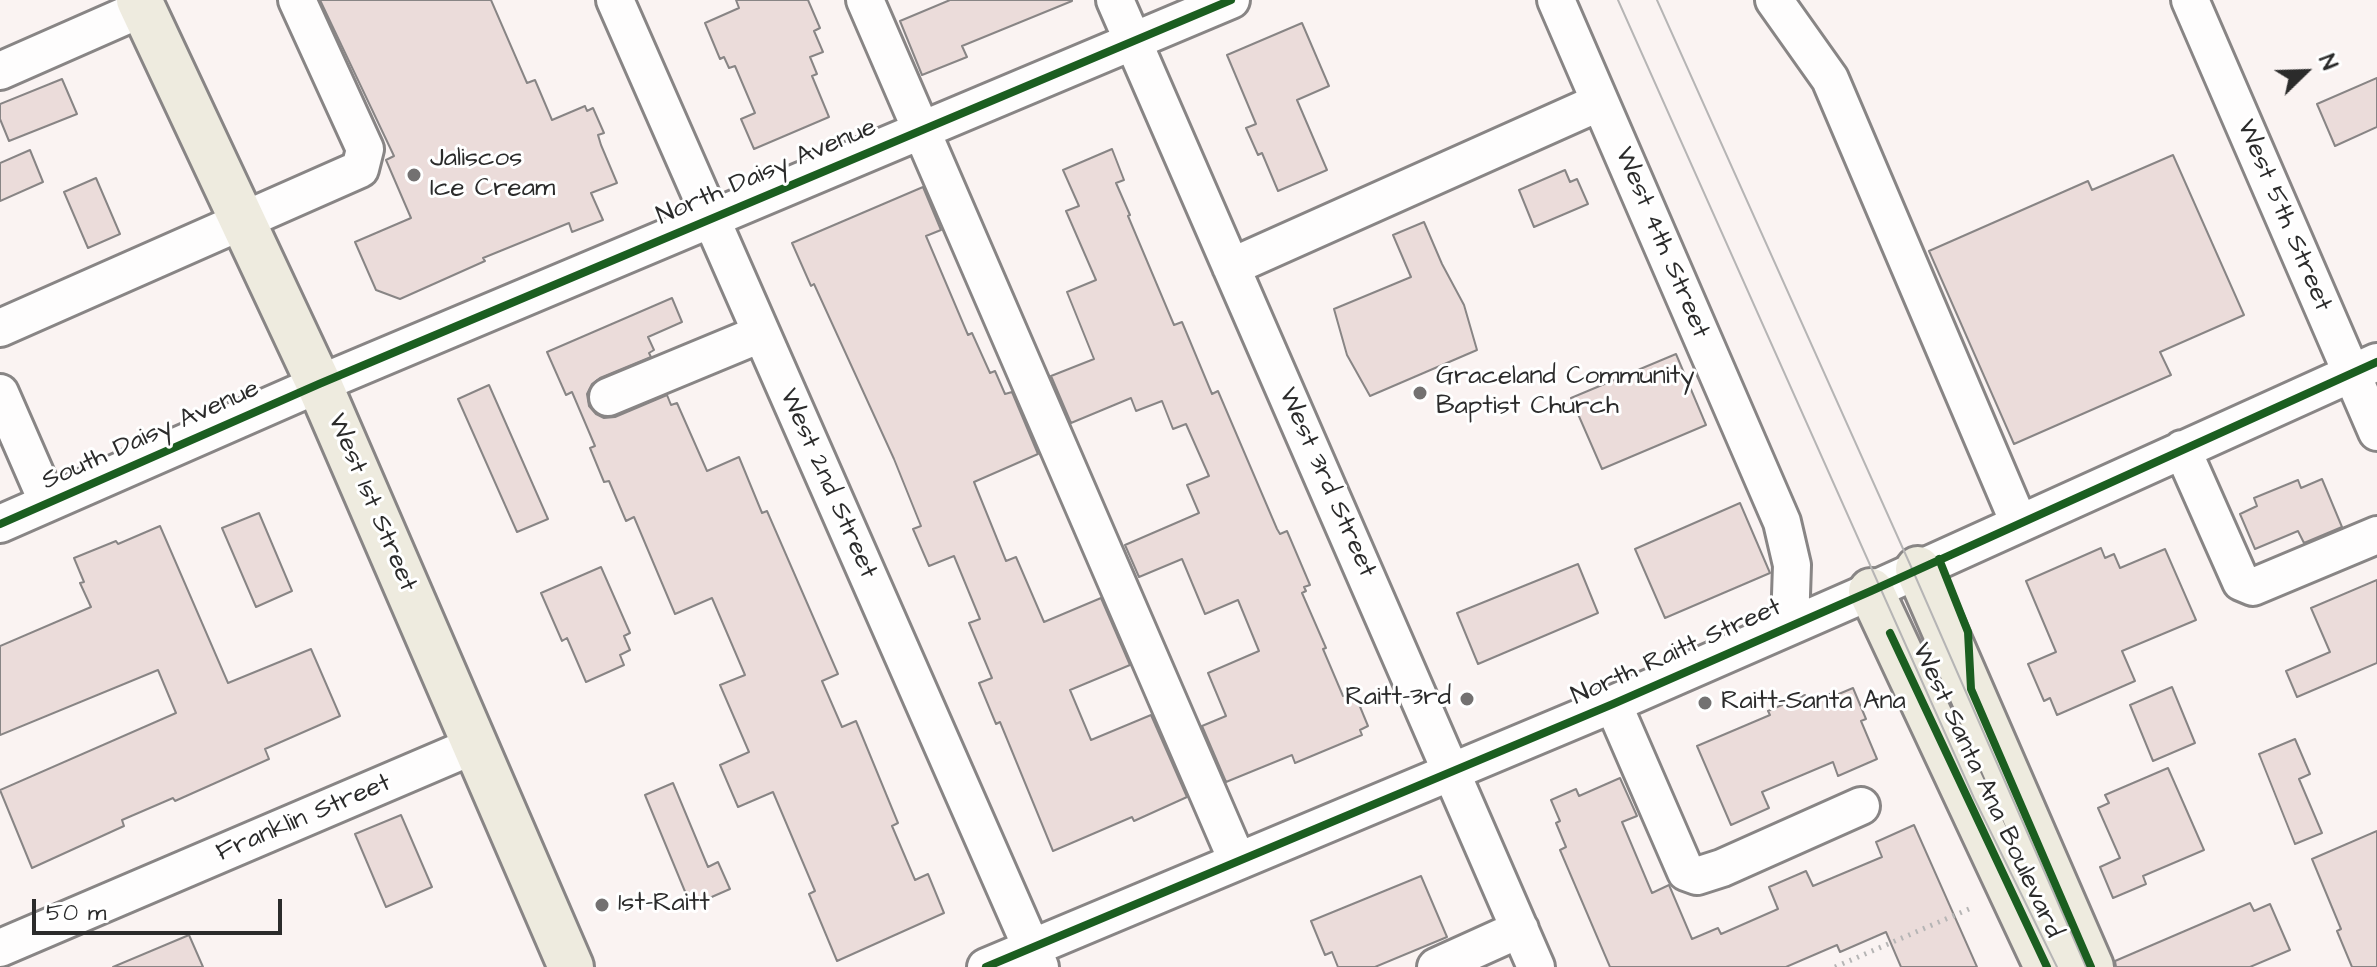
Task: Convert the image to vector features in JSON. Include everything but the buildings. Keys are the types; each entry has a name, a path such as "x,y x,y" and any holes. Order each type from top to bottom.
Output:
{"main road":[{"name":"West 1st Street","path":"141,4 319,384 571,967"},
{"name":"West Santa Ana Boulevard","path":"1918,569 2091,967"},
{"name":"West Santa Ana Boulevard","path":"1871,591 2047,967"}],"street":[{"path":"0,328 360,169 365,149 297,0"},
{"name":"West 2nd Street","path":"615,0 1036,957"},
{"path":"865,0 1237,860"},
{"name":"West 3rd Street","path":"1115,0 1536,967"},
{"name":"North Daisy Avenue","path":"319,384 1231,0"},
{"name":"West 4th Street","path":"1556,0 1782,522 1792,565 1790,625"},
{"path":"1774,0 1830,79 2019,523"},
{"name":"West 5th Street","path":"2190,0 2364,367 2377,432"},
{"path":"0,71 141,4"},
{"path":"1231,267 1600,102"},
{"path":"608,397 760,334"},
{"name":"North Raitt Street","path":"986,967 1036,957 1237,860 1613,704 1871,591 2364,367"},
{"name":"South Daisy Avenue","path":"0,524 319,384"},
{"path":"0,393 48,503"},
{"path":"2182,449 2241,582 2253,587 2377,535"},
{"path":"1613,704 1686,872 1697,876 1722,868 1861,806"},
{"name":"Franklin Street","path":"0,948 475,745"},
{"path":"1436,967 1520,929"}],"path":[{"path":"1835,967 1969,909"}],"tram line":[{"path":"1618,0 1974,798 2057,967"},
{"path":"1657,0 1913,571 2086,967"}],"cycle path":[{"path":"0,524 319,384 1231,0"},
{"path":"986,967 1613,704 2377,362"},
{"path":"1939,559 1968,632 1971,689 2091,967"},
{"path":"1890,633 2047,967"}],"place":[{"name":"Jaliscos Ice Cream","path":"414,175"},
{"name":"Graceland Community Baptist Church","path":"1420,393"},
{"name":"Raitt-3rd","path":"1467,699"},
{"name":"Raitt-Santa Ana","path":"1705,703"},
{"name":"1st-Raitt","path":"602,905"}]}
